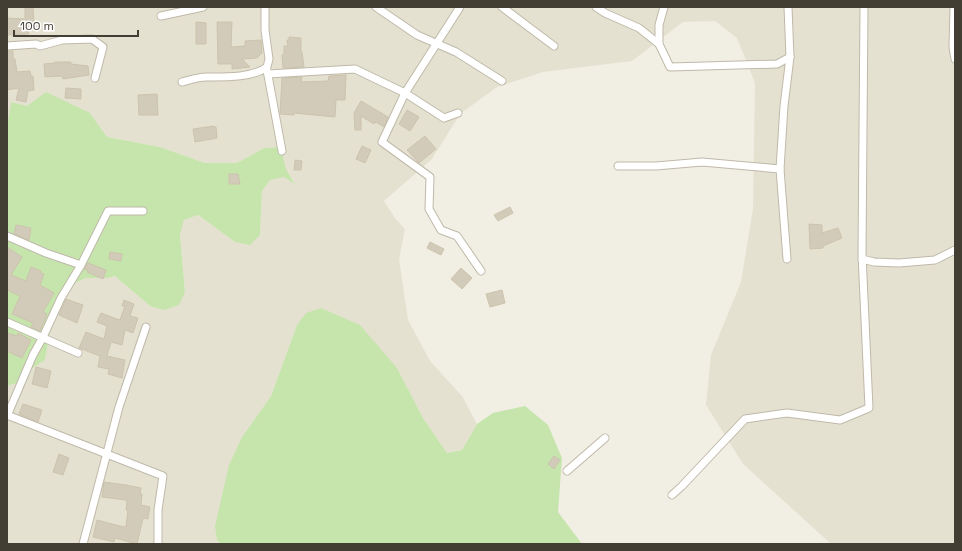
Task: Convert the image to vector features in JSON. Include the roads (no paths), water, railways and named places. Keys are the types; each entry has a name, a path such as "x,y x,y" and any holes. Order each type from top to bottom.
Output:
{"street":[{"path":"160,16 203,7"},
{"path":"265,7 265,30 269,59 268,71 282,151"},
{"path":"376,7 417,35 456,52 502,81"},
{"path":"460,7 405,93 382,142 430,177 429,209 441,230 457,236 481,271"},
{"path":"502,7 554,46"},
{"path":"596,7 605,13 639,28 659,44"},
{"path":"664,7 659,25 659,44 670,67 776,64 790,57"},
{"path":"787,259 780,170 784,106 790,57 788,7"},
{"path":"672,495 745,418 787,413 840,420 870,408 862,258 864,7"},
{"path":"954,7 953,47 955,59"},
{"path":"7,46 36,44 40,46 62,40 92,39 103,47 95,78"},
{"path":"182,82 205,77 216,78 263,71 355,68 405,93 444,118 458,113"},
{"path":"618,166 656,166 702,162 780,170"},
{"path":"143,211 108,211 81,265 61,298 33,355 7,416 163,476 158,510 158,544"},
{"path":"7,236 46,253 81,265"},
{"path":"862,258 874,262 899,263 935,260 955,250"},
{"path":"7,322 78,353"},
{"path":"83,544 119,406 146,327"},
{"path":"567,471 605,438"}]}
